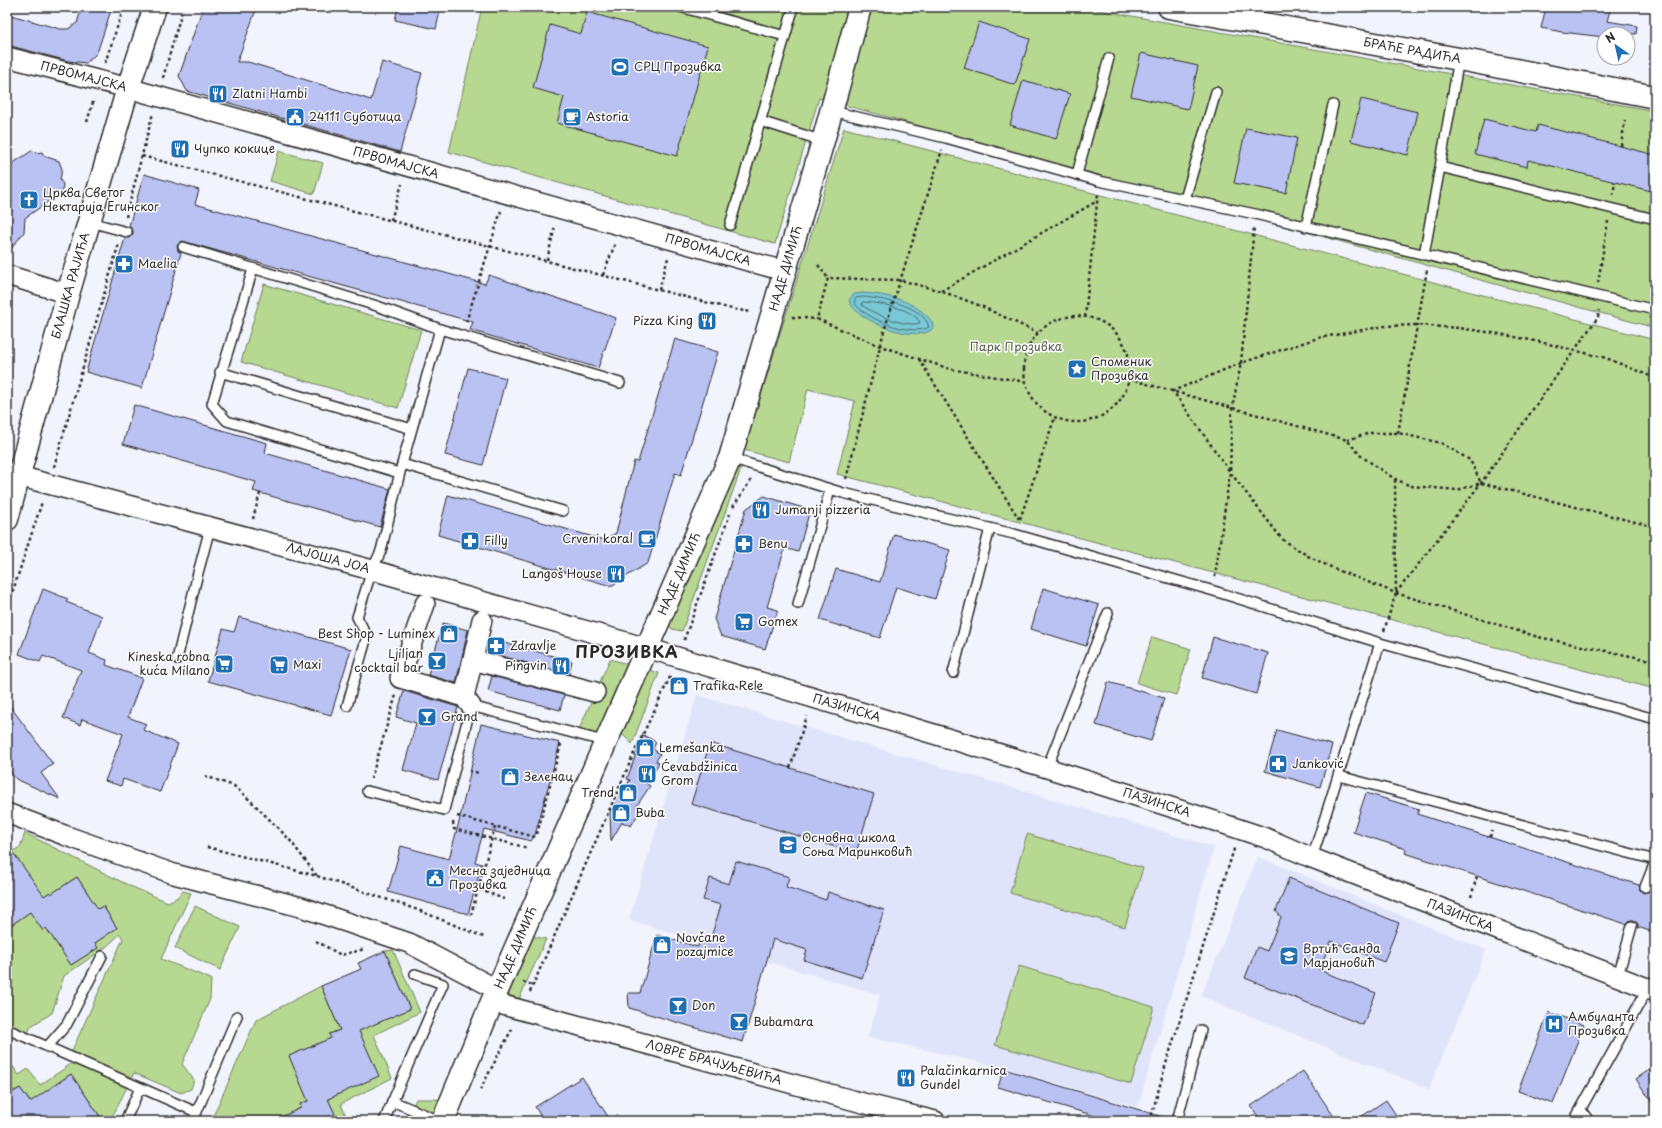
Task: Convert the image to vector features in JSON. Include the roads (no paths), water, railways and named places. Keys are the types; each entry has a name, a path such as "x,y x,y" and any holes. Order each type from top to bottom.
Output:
{"street":[{"name":"БЛАШКА РАЈИЋА","path":"7,519 13,475 90,222 128,88 155,7"},
{"name":"НАДЕ ДИМИЋ","path":"441,1121 730,458 784,271 824,141 860,7"},
{"name":"БРАЋЕ РАДИЋА","path":"1176,8 1459,59 1655,97"},
{"name":"ПРВОМАЈСКА","path":"7,56 128,88 784,271"},
{"path":"7,275 68,294"},
{"name":"ЛАЈОША ЈОА","path":"13,475 372,570 647,648"},
{"path":"425,604 400,678 468,702 473,660 482,620"},
{"name":"ПАЗИНСКА","path":"647,648 1047,768 1266,838 1312,858 1651,989"},
{"path":"473,660 595,692"},
{"name":"ЛОВРЕ БРАЧУЉЕВИЋА","path":"7,813 174,874 301,907 408,943 495,996 522,1010 863,1103 935,1121"}],"lane":[{"path":"680,7 785,36"},
{"path":"730,225 792,13"},
{"path":"1077,174 1109,58"},
{"path":"1427,256 1440,167 1459,59"},
{"path":"1185,199 1216,92"},
{"path":"1306,227 1333,105"},
{"path":"832,111 946,138 1099,181 1256,214 1655,310"},
{"path":"760,121 824,141"},
{"path":"1440,167 1655,219"},
{"path":"90,222 125,231"},
{"path":"183,247 377,306 440,329 620,383"},
{"path":"253,269 220,372 212,404 227,421 399,473"},
{"path":"346,706 367,636 357,617 372,570 381,551 399,473 440,329"},
{"path":"220,372 412,429"},
{"path":"730,458 830,490 1014,534 1214,591 1380,643 1655,719"},
{"path":"402,464 563,511"},
{"path":"798,604 830,490"},
{"path":"177,659 210,528"},
{"path":"953,674 990,528"},
{"path":"1047,768 1108,613"},
{"path":"1312,858 1380,643"},
{"path":"367,791 444,810 468,702 607,742"},
{"path":"1339,776 1655,861 1645,887"},
{"path":"1618,976 1632,926"},
{"path":"47,1047 67,1024 102,956"},
{"path":"384,1121 443,984 415,974"},
{"path":"1574,1121 1651,989"},
{"path":"7,1029 140,1088 195,1117 237,1016"},
{"path":"1176,1121 1202,1030"},
{"path":"125,1121 140,1088"},
{"path":"392,1101 441,1121"},
{"path":"1581,1110 1589,1121"}],"water":[{"path":"864,293 897,299 912,305 929,318 932,322 933,328 926,333 915,334 902,332 874,323 862,316 849,300 854,294"}],"place":[{"name":"СРЦ Прозивка","path":"620,67"},
{"name":"Zlatni Hambi","path":"218,94"},
{"name":"24111 Суботица","path":"295,117"},
{"name":"Astoria","path":"572,117"},
{"name":"Чупко кокице","path":"180,149"},
{"name":"Црква Светог Нектарија Егинског","path":"29,200"},
{"name":"Maelia","path":"124,264"},
{"name":"Pizza King","path":"707,321"},
{"name":"Споменик Прозивка","path":"1077,369"},
{"name":"Jumanji pizzeria","path":"761,510"},
{"name":"Crveni koral","path":"647,539"},
{"name":"Filly","path":"470,541"},
{"name":"Benu","path":"744,544"},
{"name":"Langoš House","path":"616,574"},
{"name":"Gomex","path":"744,622"},
{"name":"Best Shop - Luminex","path":"449,634"},
{"name":"Zdravlje","path":"496,646"},
{"name":"Ljiljan cocktail bar","path":"437,661"},
{"name":"Kineska robna kuća Milano","path":"224,664"},
{"name":"Maxi","path":"279,665"},
{"name":"Pingvin","path":"561,666"},
{"name":"Trafika Rele","path":"679,686"},
{"name":"Grand","path":"427,717"},
{"name":"Lemešanka","path":"645,748"},
{"name":"Janković","path":"1278,764"},
{"name":"Ćevabdžinica Grom","path":"647,774"},
{"name":"Зеленац","path":"510,777"},
{"name":"Trend","path":"628,793"},
{"name":"Buba","path":"621,813"},
{"name":"Основна школа Соња Маринковић","path":"788,845"},
{"name":"Месна заједница Прозивка","path":"435,878"},
{"name":"Novčane pozajmice","path":"662,945"},
{"name":"Вртић Санда Марјановић","path":"1289,956"},
{"name":"Don","path":"678,1006"},
{"name":"Bubamara","path":"739,1022"},
{"name":"Амбуланта Прозивка","path":"1554,1024"},
{"name":"Palačinkarnica Gundel","path":"906,1078"}],"district":[{"name":"ПРОЗИВКА","path":"627,652"}],"park label":[{"name":"Парк Прозивка","path":"1016,347"}]}
